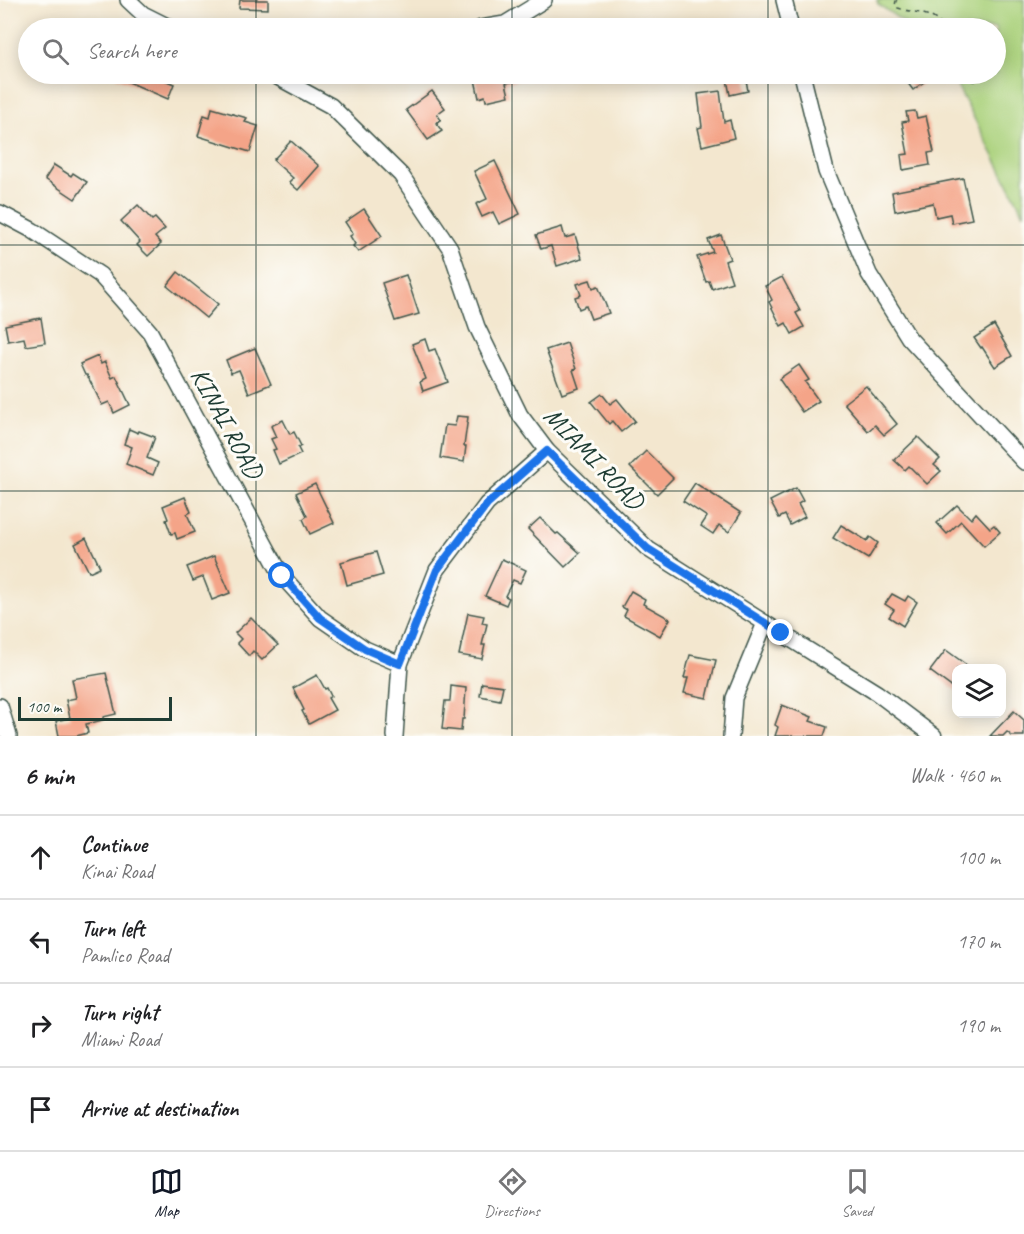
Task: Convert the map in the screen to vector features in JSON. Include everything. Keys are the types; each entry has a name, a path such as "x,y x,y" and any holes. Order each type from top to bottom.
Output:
{"street":[{"path":"128,0 151,18"},
{"path":"515,18 544,0"},
{"path":"784,0 788,18"},
{"name":"MIAMI ROAD","path":"290,84 331,106 401,175 450,248 477,327 520,415 547,451 648,549 878,693 934,736"},
{"path":"804,84 826,171 869,274 909,338 1024,462"},
{"name":"KINAI ROAD","path":"0,213 32,230 100,275 115,291 150,332 282,576 320,618 365,649 400,664"},
{"path":"395,736 400,664 437,570 487,504 547,451"},
{"path":"731,736 734,698 765,623"},
{"path":"0,706 9,736"}],"path":[{"path":"897,0 895,5 898,8 936,18"}],"green space":[{"path":"877,0 1024,0 1024,214 956,84 1006,84 1006,18 898,18 878,4"}],"building":[{"path":"240,0 268,0 268,9 239,8"},
{"path":"133,84 174,84 168,99"},
{"path":"476,84 506,84 509,96 486,101 485,96 479,98"},
{"path":"728,84 747,84 748,91 730,95"},
{"path":"908,84 921,84 913,90"},
{"path":"432,91 445,108 437,114 441,120 436,123 442,131 428,140 406,110"},
{"path":"720,91 724,122 730,120 734,138 702,146 698,128 702,127 698,94"},
{"path":"212,108 247,118 245,122 258,126 250,152 198,136 204,115 210,117"},
{"path":"915,111 917,118 926,116 934,152 928,153 930,165 903,170 901,155 908,154 902,122 908,121 906,112"},
{"path":"291,141 319,166 298,190 289,182 293,178 273,160"},
{"path":"495,161 520,214 499,224 493,212 482,217 476,204 487,199 474,171"},
{"path":"54,165 71,176 73,173 87,182 75,199 45,179"},
{"path":"963,178 972,219 952,223 950,214 936,217 933,203 895,211 892,192"},
{"path":"138,205 152,220 155,218 165,229 155,237 161,244 148,256 137,245 140,242 121,221"},
{"path":"364,209 382,236 358,252 350,236 353,234 345,222"},
{"path":"562,227 565,238 575,235 582,258 557,266 551,246 541,249 536,235"},
{"path":"721,235 730,259 725,261 732,282 712,289 709,281 706,282 697,257 713,252 708,240"},
{"path":"178,272 218,304 206,318 167,286"},
{"path":"406,275 419,314 395,321 382,283"},
{"path":"782,277 800,311 796,313 804,327 792,334 786,323 781,326 769,302 772,300 765,286"},
{"path":"590,280 593,288 598,286 609,313 591,319 586,306 579,309 575,297 581,295 577,284"},
{"path":"41,318 45,343 26,346 24,338 8,341 5,325"},
{"path":"994,325 1012,356 995,367 974,338"},
{"path":"425,339 429,351 435,349 448,382 423,391 420,382 426,379 412,344"},
{"path":"567,343 576,369 573,370 579,388 562,394 546,350"},
{"path":"255,348 271,384 249,393 239,370 231,373 226,360"},
{"path":"98,356 101,364 105,362 112,378 116,376 130,405 114,413 109,402 102,405 80,364"},
{"path":"799,365 809,380 805,382 819,401 802,412 779,379"},
{"path":"866,386 897,424 884,435 875,425 868,431 844,403"},
{"path":"602,394 610,404 617,399 635,421 621,432 612,421 609,424 591,402"},
{"path":"457,416 468,417 464,462 440,458 445,425 455,426"},
{"path":"283,420 290,434 294,432 301,446 298,448 301,454 279,464 273,450 276,449 271,439 276,437 271,426"},
{"path":"129,429 155,437 147,458 158,463 153,475 126,464 132,447 124,444"},
{"path":"918,437 940,459 934,465 941,471 927,484 909,466 905,470 894,460"},
{"path":"646,451 673,478 657,494 630,467"},
{"path":"695,483 741,513 729,532 719,525 713,534 701,526 707,517 683,501"},
{"path":"315,484 334,523 310,534 303,519 307,516 296,493"},
{"path":"796,488 803,501 798,504 805,517 790,525 785,515 779,518 770,501"},
{"path":"185,497 191,512 187,514 195,532 177,539 175,533 171,534 163,506"},
{"path":"957,505 971,519 976,513 990,528 994,525 1000,532 984,546 961,521 947,534 937,523"},
{"path":"540,518 580,553 565,567 528,529"},
{"path":"841,525 867,541 870,537 878,543 868,559 833,538"},
{"path":"86,538 100,567 89,572 75,544"},
{"path":"376,552 383,575 347,585 341,562"},
{"path":"214,556 230,593 212,600 203,577 193,581 187,567"},
{"path":"502,559 526,570 520,583 513,580 505,596 509,598 506,605 485,596"},
{"path":"631,591 645,599 643,604 670,619 660,636 624,616 627,610 622,607"},
{"path":"892,594 905,601 908,596 917,602 903,626 889,617 894,610 885,604"},
{"path":"468,613 484,616 482,623 487,624 482,645 485,645 482,659 459,655"},
{"path":"251,618 278,645 262,660 253,651 249,656 237,643 241,639 235,633"},
{"path":"946,650 965,664 952,664 952,687 930,671"},
{"path":"690,655 716,660 707,698 684,693 688,678 684,678"},
{"path":"106,673 116,714 86,724 88,733 59,736 56,721 70,718 66,700 76,698 72,679"},
{"path":"317,675 325,689 327,688 331,696 328,698 335,710 309,724 293,688"},
{"path":"482,683 503,686 500,700 480,696"},
{"path":"451,686 466,688 461,731 442,729 445,701 450,701"},
{"path":"782,705 812,717 810,721 827,727 824,736 775,736 778,727 775,725"},
{"path":"1014,711 1024,720 1024,736 1012,736 1007,732 1003,736 990,736"}],"route":[{"path":"282,576 320,618 365,649 400,664 437,570 487,504 547,451 648,549 781,633"}]}
